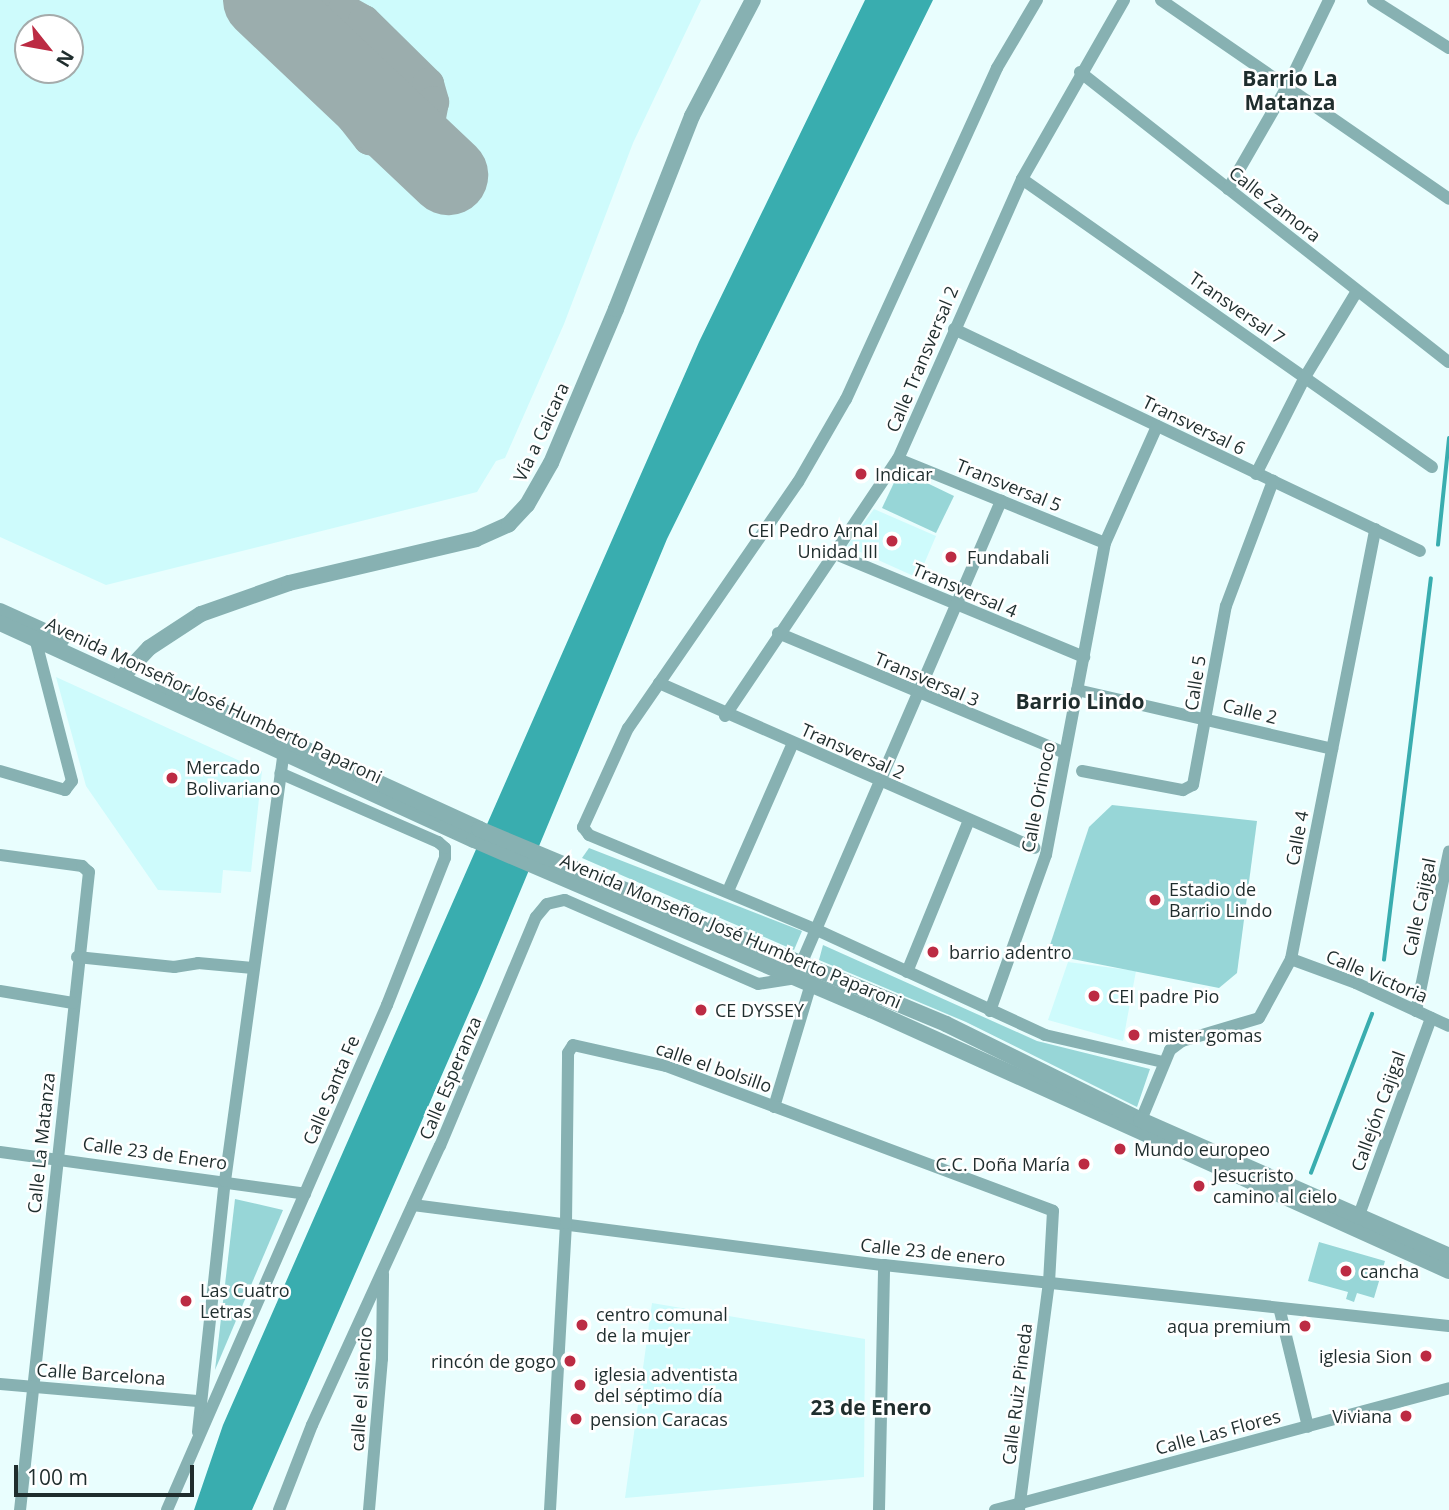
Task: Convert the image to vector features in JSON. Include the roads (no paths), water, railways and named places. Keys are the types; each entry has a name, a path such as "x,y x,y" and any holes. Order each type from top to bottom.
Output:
{"street":[{"name":"Vía a Caicara","path":"125,673 201,614 289,583 476,539 509,524 527,505 616,309 692,116 753,0"},
{"path":"1037,0 997,68 846,399 798,482 628,728 583,827 589,835 817,930 1045,1035 1163,1062"},
{"name":"Calle Transversal 2","path":"725,716 778,633 898,459 1021,179 1080,72 1124,0"},
{"path":"1160,0 1449,199"},
{"path":"1228,189 1287,87 1329,0"},
{"path":"1373,0 1449,48"},
{"name":"Calle Zamora","path":"1080,72 1449,362"},
{"name":"Transversal 7","path":"1021,179 1432,467"},
{"path":"1256,474 1305,377 1357,291"},
{"name":"Transversal 6","path":"954,329 1420,551"},
{"name":"Calle Orinoco","path":"990,1011 1046,855 1105,544 1157,426"},
{"name":"Transversal 5","path":"898,459 1105,544"},
{"name":"Calle 5","path":"1083,771 1182,790 1198,776 1226,606 1273,481"},
{"path":"798,972 1002,501"},
{"name":"Calle 4","path":"1142,1120 1163,1062 1175,1044 1259,1018 1291,959 1375,529"},
{"name":"Transversal 4","path":"834,553 1084,657"},
{"name":"Avenida Monseñor José Humberto Paparoni","path":"0,611 284,752 798,972 946,1024 1142,1120 1449,1256"},
{"name":"Avenida Monseñor José Humberto Paparoni","path":"0,623 125,673 476,835"},
{"name":"Transversal 3","path":"778,633 918,695 1065,753"},
{"path":"0,771 65,790 72,780 35,638"},
{"name":"Transversal 2","path":"659,683 725,716 1034,848"},
{"name":"Calle 2","path":"1077,690 1332,749"},
{"path":"728,891 793,743"},
{"path":"198,1436 225,1181 284,752"},
{"name":"Calle Santa Fe","path":"167,1510 387,1005 444,848 280,773"},
{"path":"906,972 969,820"},
{"name":"Calle Cajigal","path":"1416,1011 1445,891 1449,851"},
{"name":"Calle La Matanza","path":"0,855 87,869 20,1510"},
{"name":"Calle Esperanza","path":"279,1510 312,1426 413,1205 536,917 547,904 565,900 758,984 798,972"},
{"path":"77,957 253,968"},
{"name":"Calle Victoria","path":"1291,959 1449,1026"},
{"name":"Avenida Monseñor José Humberto Paparoni","path":"798,972 811,984 1449,1271"},
{"path":"774,1107 811,984"},
{"path":"0,990 73,1003"},
{"name":"Callejón Cajigal","path":"1359,1215 1431,1018"},
{"name":"calle el bolsillo","path":"550,1510 566,1223 568,1053 573,1045 666,1066 1053,1211 1049,1282"},
{"name":"Calle 23 de Enero","path":"0,1152 57,1157 305,1194"},
{"name":"Calle 23 de enero","path":"413,1205 884,1265 1049,1282 1280,1311 1449,1326"},
{"path":"879,1510 884,1265"},
{"name":"calle el silencio","path":"369,1510 382,1359 383,1270"},
{"name":"Calle Ruiz Pineda","path":"1020,1506 1049,1282"},
{"path":"1280,1311 1308,1426"},
{"name":"Calle Barcelona","path":"0,1384 200,1401"},
{"name":"Calle Las Flores","path":"995,1510 1020,1506 1449,1388"}],"waterway":[{"path":"1438,545 1449,439"},
{"path":"1384,960 1431,579"},
{"path":"1311,1173 1372,1014"}],"place":[{"name":"Indicar","path":"861,474"},
{"name":"CEI Pedro Arnal Unidad III","path":"892,541"},
{"name":"Fundabali","path":"951,557"},
{"name":"Mercado Bolivariano","path":"172,778"},
{"name":"Estadio de Barrio Lindo","path":"1155,900"},
{"name":"barrio adentro","path":"933,952"},
{"name":"CEI padre Pio","path":"1094,996"},
{"name":"CE DYSSEY","path":"701,1010"},
{"name":"mister gomas","path":"1134,1035"},
{"name":"Mundo europeo","path":"1120,1149"},
{"name":"C.C. Doña María","path":"1084,1164"},
{"name":"Jesucristo camino al cielo","path":"1199,1186"},
{"name":"cancha","path":"1346,1271"},
{"name":"Las Cuatro Letras","path":"186,1301"},
{"name":"centro comunal de la mujer","path":"582,1325"},
{"name":"aqua premium","path":"1305,1326"},
{"name":"iglesia Sion","path":"1426,1356"},
{"name":"rincón de gogo","path":"570,1361"},
{"name":"iglesia adventista del séptimo día","path":"580,1385"},
{"name":"Viviana","path":"1406,1416"},
{"name":"pension Caracas","path":"576,1419"}],"district":[{"name":"Barrio La Matanza","path":"1290,90"},
{"name":"Barrio Lindo","path":"1080,701"},
{"name":"23 de Enero","path":"871,1407"}]}
